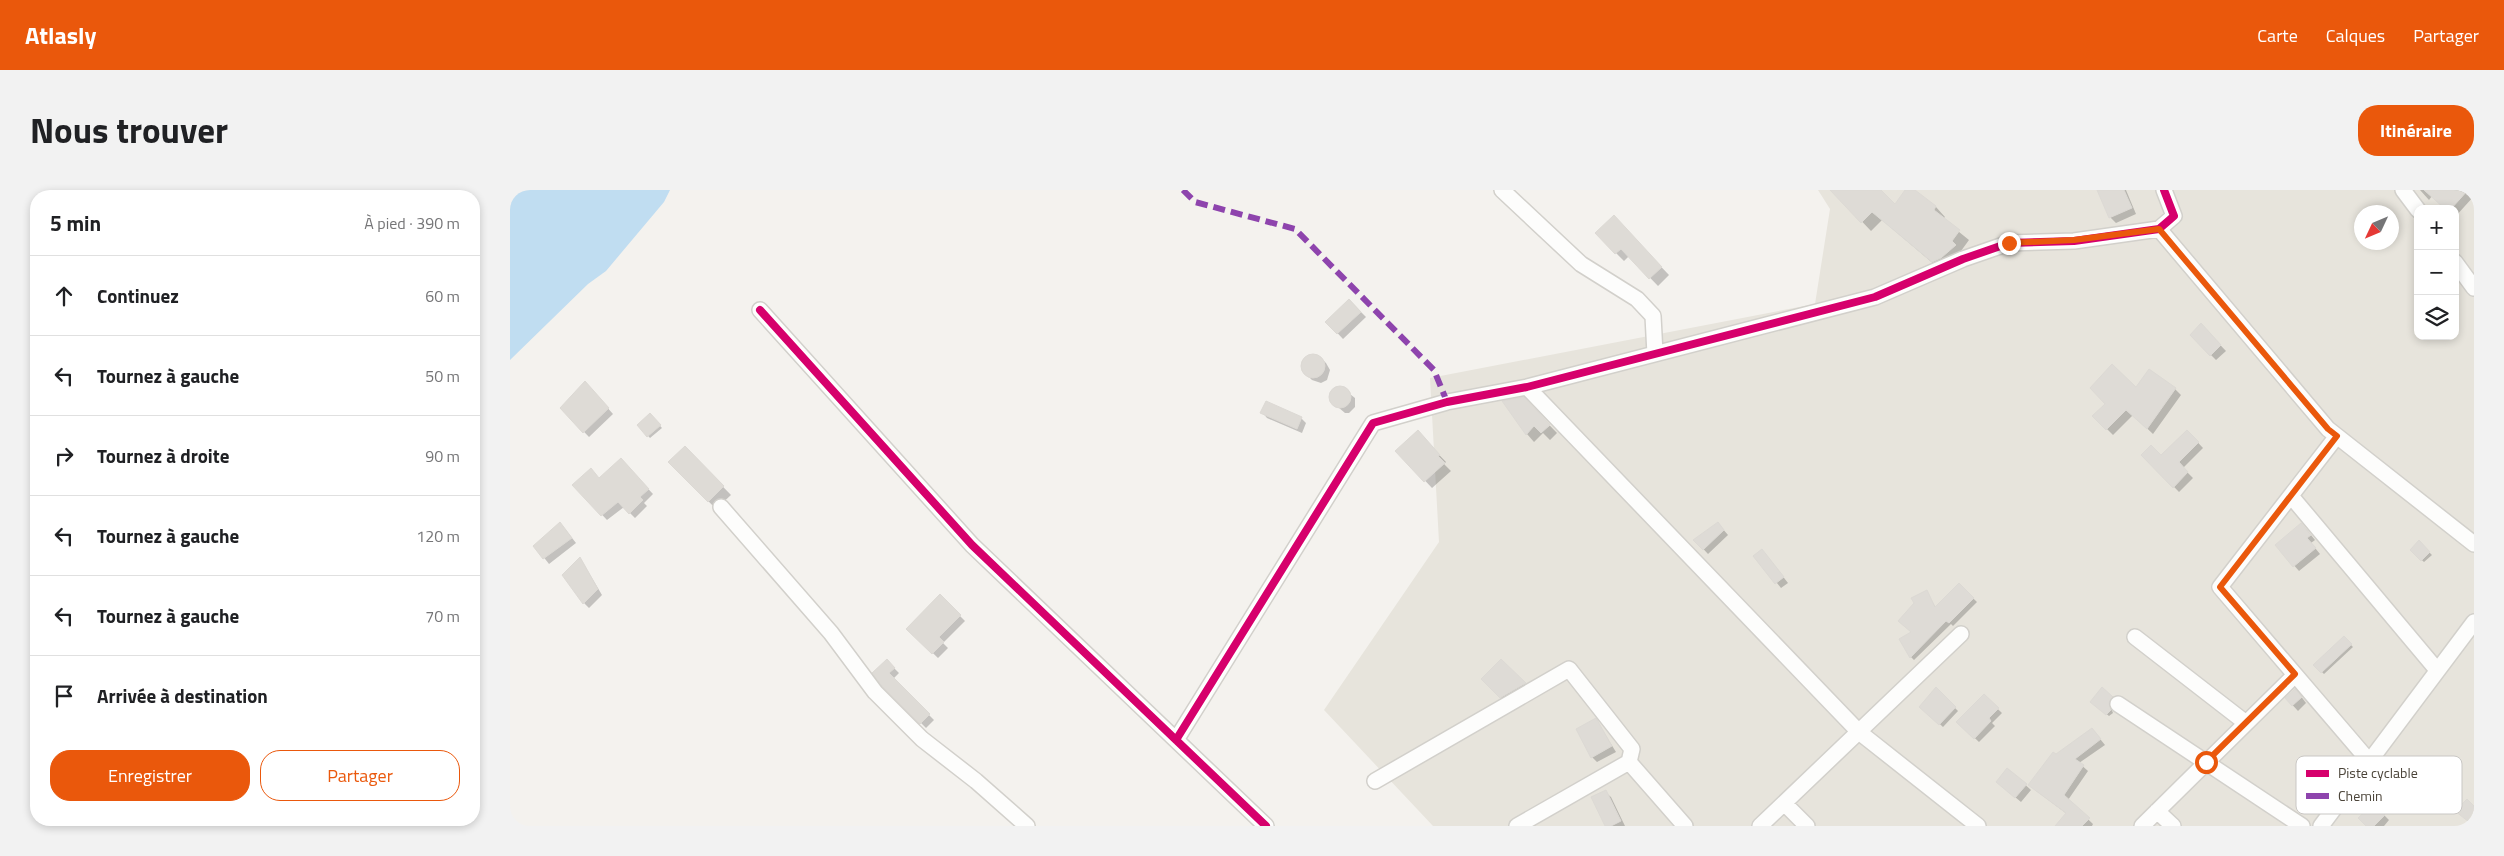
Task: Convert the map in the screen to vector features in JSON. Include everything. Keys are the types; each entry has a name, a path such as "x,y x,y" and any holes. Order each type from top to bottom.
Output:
{"street":[{"path":"1502,190 1581,264 1637,299 1653,316 1655,354"},
{"path":"1176,740 1372,423 1447,402 1527,387 1875,297 1963,259 2009,243 2074,240 2159,229 2174,216 2164,190"},
{"path":"2403,190 2414,205"},
{"path":"2159,229 2328,429 2474,544"},
{"path":"2459,267 2474,288"},
{"path":"760,310 972,545 1266,826"},
{"path":"1527,387 1859,732 1978,826"},
{"path":"2337,436 2220,587 2364,756"},
{"path":"2291,496 2438,670"},
{"path":"721,507 831,633 875,692 922,739 1027,826"},
{"path":"2374,756 2474,622"},
{"path":"1760,826 1961,634"},
{"path":"2135,637 2246,723"},
{"path":"1375,781 1569,669 1632,749 1630,762 1685,826"},
{"path":"2142,826 2295,674"},
{"path":"2118,704 2302,826"},
{"path":"1517,826 1630,762"},
{"path":"1784,803 1807,826"},
{"path":"2157,811 2173,826"},
{"path":"2321,826 2330,814"}],"shaded area":[{"path":"1818,190 2474,190 2474,826 1433,826 1324,710 1439,542 1430,378 1815,304 1830,209"}],"water":[{"path":"510,190 670,190 664,202 606,271 588,284 510,360"}],"building":[{"path":"1830,190 1881,190 1895,204 1905,190 1915,190 1936,206 1934,210 1960,230 1952,241 1956,245 1941,258 1932,262 1872,212 1861,223"},
{"path":"2097,190 2124,190 2132,208 2109,218"},
{"path":"2424,190 2468,190 2455,205 2441,205"},
{"path":"1614,215 1662,267 1649,279 1621,249 1615,254 1595,233"},
{"path":"1349,299 1361,312 1337,334 1325,322"},
{"path":"2201,323 2221,345 2210,356 2190,335"},
{"path":"1313,354 1322,357 1325,366 1322,375 1313,378 1304,375 1301,366 1304,357"},
{"path":"2112,364 2136,387 2149,369 2176,388 2147,429 2126,410 2106,430 2092,416 2105,404 2090,388"},
{"path":"585,381 609,408 583,433 560,408"},
{"path":"1340,386 1348,389 1351,397 1348,405 1340,408 1332,405 1329,397 1332,389"},
{"path":"1524,397 1550,425 1541,433 1534,426 1526,435 1502,401"},
{"path":"1266,401 1302,417 1297,429 1260,413"},
{"path":"650,413 661,425 647,437 637,425"},
{"path":"1418,430 1445,463 1424,482 1395,451"},
{"path":"2187,430 2199,442 2179,462 2188,472 2173,488 2141,455 2151,445 2161,455"},
{"path":"685,446 724,486 708,502 668,462"},
{"path":"621,458 649,489 640,497 643,500 629,514 618,502 601,516 572,485 591,468 599,478"},
{"path":"560,522 572,538 543,559 533,546"},
{"path":"1718,522 1724,530 1703,550 1693,540"},
{"path":"2301,523 2311,535 2307,538 2316,548 2293,567 2275,545"},
{"path":"2419,540 2430,552 2421,561 2410,550"},
{"path":"1762,549 1784,577 1775,584 1753,556"},
{"path":"580,557 598,589 583,604 562,575"},
{"path":"1959,583 1974,598 1949,623 1946,621 1910,658 1899,639 1911,632 1898,621 1914,603 1911,598 1927,590 1935,607"},
{"path":"940,594 961,615 939,637 944,642 932,654 906,629"},
{"path":"2344,636 2352,644 2321,673 2313,665"},
{"path":"887,659 895,668 889,673 930,714 920,724 882,686 872,673"},
{"path":"1501,659 1526,683 1500,698 1481,679"},
{"path":"1936,687 1956,707 1939,725 1919,707"},
{"path":"2102,687 2113,697 2109,703 2111,710 2106,715 2090,702"},
{"path":"2295,689 2302,697 2292,706 2285,698"},
{"path":"1984,694 1999,708 1989,718 1991,721 1974,739 1956,722"},
{"path":"1596,718 1612,746 1591,758 1576,729"},
{"path":"2092,728 2101,739 2075,759 2084,765 2064,795 2090,818 2082,826 2055,826 2066,813 2028,785 2053,752 2056,754"},
{"path":"2007,768 2027,784 2015,798 1996,782"},
{"path":"1606,790 1621,821 1611,826 1605,826 1591,797"},
{"path":"2467,799 2474,806 2474,826 2459,814 2462,814 2462,804"},
{"path":"2362,814 2385,815 2374,826 2366,826 2358,818"}],"marked path":[{"path":"1183,190 1195,202 1295,229 1434,370 1447,402"}],"cycle path":[{"path":"1176,740 1373,423 1447,402 1527,387 1875,297 1963,259 2009,243 2074,241 2159,229 2174,216 2164,190"},
{"path":"760,310 972,545 1266,826"}],"route":[{"path":"2009,243 2074,240 2159,229 2328,429 2337,436 2220,587 2295,674 2206,762"}]}
